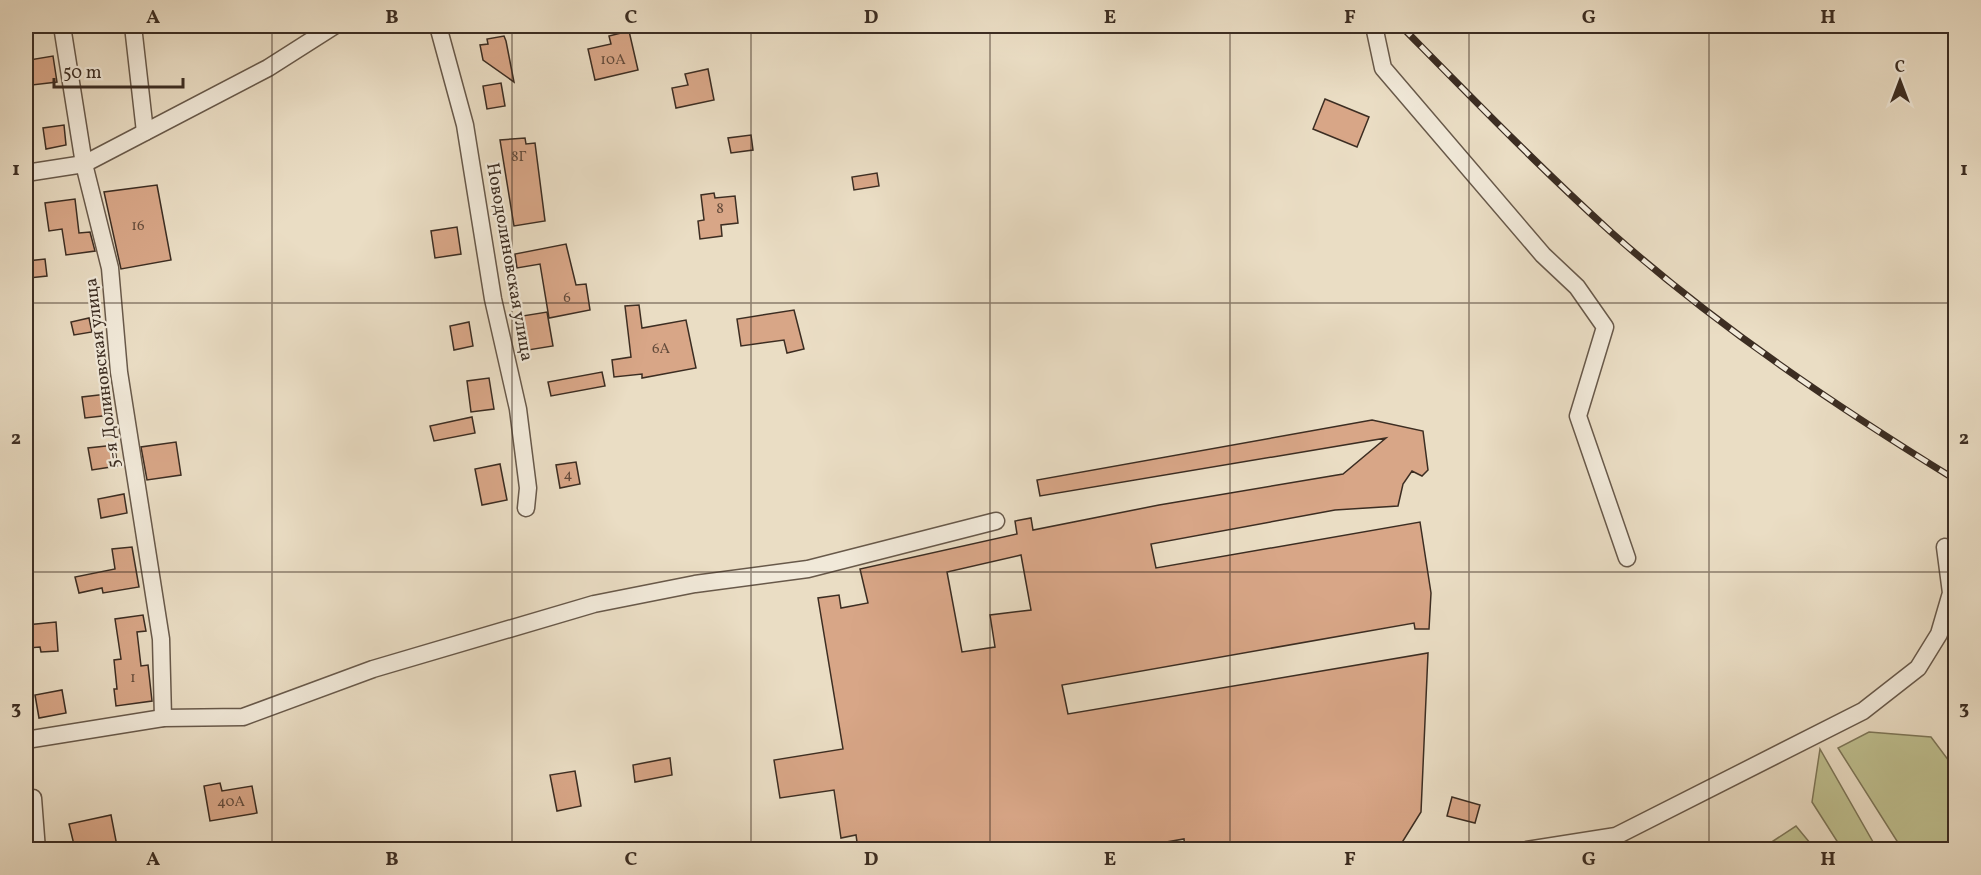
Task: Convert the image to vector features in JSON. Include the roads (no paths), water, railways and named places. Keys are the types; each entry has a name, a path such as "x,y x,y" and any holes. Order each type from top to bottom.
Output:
{"street":[{"name":"5-я Долиновская улица","path":"62,26 84,164 110,268 118,372 161,639 163,718"},
{"path":"133,26 145,132"},
{"path":"26,173 84,164 268,68 334,26"},
{"name":"Новодолиновская улица","path":"438,26 465,125 493,299 518,409 528,488 526,508"},
{"path":"1374,26 1383,68 1543,255 1577,287 1605,327 1578,416 1627,558"},
{"path":"26,740 163,718 243,717 373,669 594,604 695,584 808,569 996,521"},
{"path":"1527,849 1616,836 1863,711 1918,668 1939,634 1951,593 1945,547"},
{"path":"33,798 37,849"}],"railway":[{"path":"1401,26 1558,183 1652,268 1736,333 1822,394 1956,480"}]}
